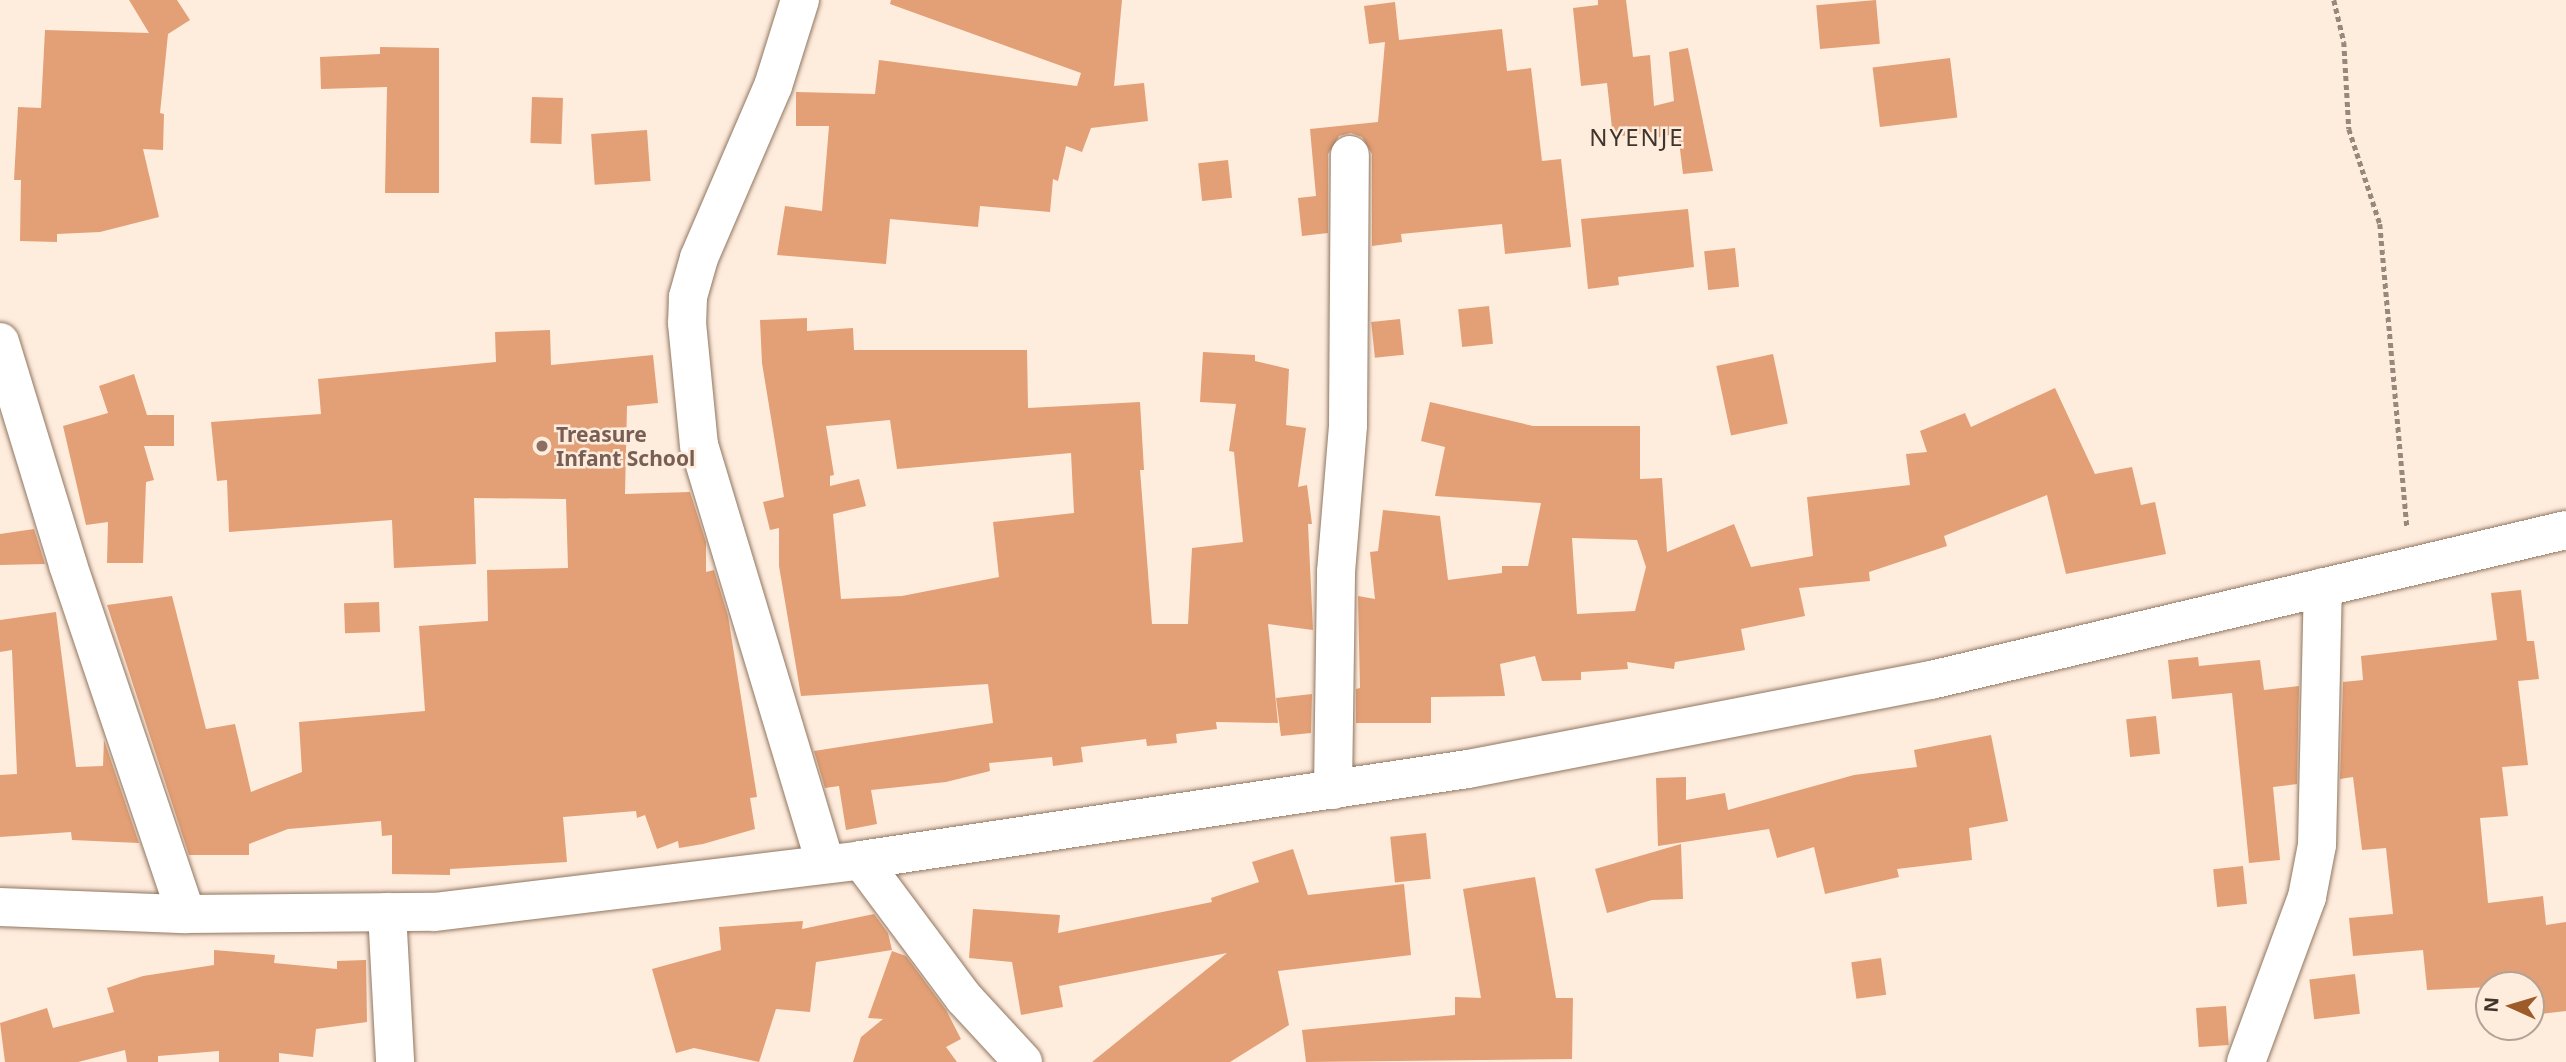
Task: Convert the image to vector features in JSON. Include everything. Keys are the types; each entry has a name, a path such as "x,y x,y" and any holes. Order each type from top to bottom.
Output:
{"street":[{"path":"800,0 773,86 699,258 688,296 687,323 699,445 843,862 1023,1062"},
{"path":"1333,790 1336,572 1349,425 1350,155"},
{"path":"0,342 68,565 186,914"},
{"path":"0,907 186,914 435,912 843,862 1333,790 1931,680 2566,530"},
{"path":"2246,1062 2307,897 2317,845 2323,587"},
{"path":"387,912 395,1062"}],"path":[{"path":"2334,0 2344,42 2349,129 2380,224 2411,566"}],"building":[{"path":"129,0 177,0 190,20 168,34 160,113 164,114 163,150 143,149 159,217 100,232 57,234 57,242 20,241 21,180 14,180 18,107 41,108 45,30 149,33"},
{"path":"891,0 1122,0 1114,86 1144,83 1148,121 1091,128 1082,152 1066,146 1058,181 1053,179 1050,212 980,206 978,227 890,219 886,264 777,255 785,206 822,211 829,126 796,126 796,92 875,94 879,60 1077,86 1081,73 890,4"},
{"path":"1598,0 1626,0 1633,57 1650,55 1654,106 1674,101 1669,52 1688,48 1713,171 1683,174 1678,133 1656,138 1655,132 1613,137 1607,83 1581,86 1573,8 1598,5"},
{"path":"1876,0 1880,44 1820,49 1816,5"},
{"path":"1395,2 1399,40 1502,29 1507,71 1531,68 1542,161 1561,159 1571,247 1505,254 1502,224 1401,234 1402,242 1372,246 1372,154 1362,137 1351,133 1339,136 1328,154 1328,233 1302,236 1298,198 1316,196 1310,129 1378,122 1385,42 1369,44 1364,6"},
{"path":"380,47 439,48 439,193 385,193 387,87 321,89 320,57 380,54"},
{"path":"1950,58 1957,118 1880,127 1873,68"},
{"path":"532,97 563,98 561,144 530,143"},
{"path":"647,130 651,181 595,185 591,134"},
{"path":"1228,160 1232,198 1202,201 1198,163"},
{"path":"1688,209 1694,267 1618,277 1619,285 1588,289 1581,219"},
{"path":"1735,248 1739,287 1708,290 1704,251"},
{"path":"1489,306 1493,344 1462,347 1458,309"},
{"path":"807,318 807,331 853,328 854,350 1027,350 1028,408 1140,402 1144,470 1140,470 1152,624 1188,624 1192,548 1243,542 1234,452 1229,451 1236,404 1200,402 1203,352 1255,355 1255,361 1289,369 1286,425 1306,428 1298,487 1307,485 1312,524 1308,524 1313,630 1268,624 1278,723 1216,722 1217,729 1176,734 1177,743 1147,746 1146,739 1081,747 1083,762 1053,766 1052,757 989,763 990,771 946,782 871,790 877,824 846,830 839,786 825,788 814,751 993,723 988,684 801,696 779,566 779,528 770,530 763,502 784,497 762,363 760,320","holes":["890,420 897,469 1071,453 1074,513 993,522 999,577 902,596 841,599 833,514 866,506 859,479 830,486 830,476 834,475 826,426"]},
{"path":"1400,319 1404,355 1375,358 1371,322"},
{"path":"550,330 551,365 653,355 658,403 627,406 625,494 690,492 706,542 706,572 714,570 728,616 757,797 750,798 755,829 703,844 679,848 678,841 657,849 645,815 637,818 636,811 563,817 567,862 450,869 450,875 392,874 392,835 382,836 381,821 288,829 249,844 249,855 189,855 107,605 172,596 206,729 235,724 251,792 302,772 299,722 425,711 419,626 488,621 487,570 568,568 566,499 474,498 476,564 394,568 392,520 229,532 227,480 217,481 211,422 321,414 318,379 496,362 495,332"},
{"path":"1773,354 1788,423 1731,436 1716,366"},
{"path":"134,374 147,415 174,415 174,446 144,446 154,480 146,482 143,563 107,563 108,522 86,525 63,426 108,413 99,386"},
{"path":"2055,388 2095,474 2132,467 2141,505 2155,502 2166,554 2066,574 2047,495 1944,536 1947,546 1869,572 1870,581 1799,588 1805,616 1741,629 1745,650 1675,662 1674,669 1627,662 1628,669 1581,672 1581,680 1542,681 1535,656 1500,664 1505,696 1431,697 1431,723 1356,723 1356,689 1360,688 1358,596 1375,599 1370,552 1378,551 1383,510 1440,516 1448,580 1502,573 1502,566 1528,566 1541,503 1435,496 1445,447 1421,441 1430,402 1533,426 1640,426 1640,479 1662,478 1667,552 1734,524 1751,567 1813,556 1807,497 1910,485 1906,454 1927,452 1920,431 1965,413 1971,427","holes":["1572,538 1637,540 1646,567 1635,611 1577,614"]},
{"path":"34,529 45,564 0,565 0,534"},
{"path":"2521,590 2527,641 2534,641 2539,679 2518,681 2528,765 2502,767 2508,816 2480,818 2488,903 2543,896 2546,925 2566,922 2566,1011 2545,1013 2545,971 2475,971 2475,988 2427,990 2423,950 2353,956 2349,918 2393,914 2386,848 2362,850 2353,777 2340,779 2343,682 2363,680 2361,656 2497,640 2491,593"},
{"path":"379,602 380,632 345,633 344,603"},
{"path":"56,612 76,767 103,766 104,740 139,843 72,840 71,832 0,837 0,775 17,774 12,650 0,652 0,620"},
{"path":"2198,657 2199,666 2260,660 2264,690 2299,686 2297,784 2273,787 2280,860 2249,863 2232,693 2172,699 2168,660"},
{"path":"1312,694 1311,733 1281,736 1276,698"},
{"path":"2156,716 2160,754 2130,757 2126,719"},
{"path":"1991,735 2008,821 1969,828 1972,860 1897,869 1899,877 1825,894 1814,847 1777,858 1769,829 1658,846 1656,778 1686,777 1686,800 1725,793 1728,810 1854,775 1917,767 1914,750"},
{"path":"1426,833 1431,879 1395,883 1390,837"},
{"path":"1681,844 1683,899 1652,900 1607,913 1595,869"},
{"path":"1293,849 1308,895 1404,884 1411,955 1278,971 1289,1025 1230,1062 1092,1062 1227,953 1059,986 1063,1007 1021,1015 1012,962 969,958 973,909 1060,915 1058,933 1212,902 1211,898 1259,882 1252,862"},
{"path":"2243,866 2247,904 2217,907 2213,869"},
{"path":"1535,877 1556,998 1573,998 1572,1059 1306,1062 1302,1030 1455,1015 1455,997 1481,998 1463,889"},
{"path":"874,914 888,933 892,950 816,962 810,1012 776,1009 759,1062 694,1048 676,1053 652,969 721,950 719,927 803,921 802,929"},
{"path":"214,950 275,955 274,963 337,969 337,961 366,960 367,1022 316,1029 313,1057 279,1053 279,1062 219,1062 219,1051 158,1056 158,1062 127,1062 125,1050 78,1062 5,1062 0,1023 47,1008 53,1028 114,1012 107,988 143,976 214,965"},
{"path":"892,951 906,956 946,1010 961,1039 946,1047 957,1062 853,1062 861,1037 883,1019 868,1018"},
{"path":"1881,958 1886,995 1856,999 1851,962"},
{"path":"2355,974 2360,1014 2314,1019 2309,980"},
{"path":"2226,1006 2229,1045 2199,1047 2196,1008"}],"place":[{"name":"Treasure Infant School","path":"542,446"}],"district":[{"name":"NYENJE","path":"1637,137"}]}
